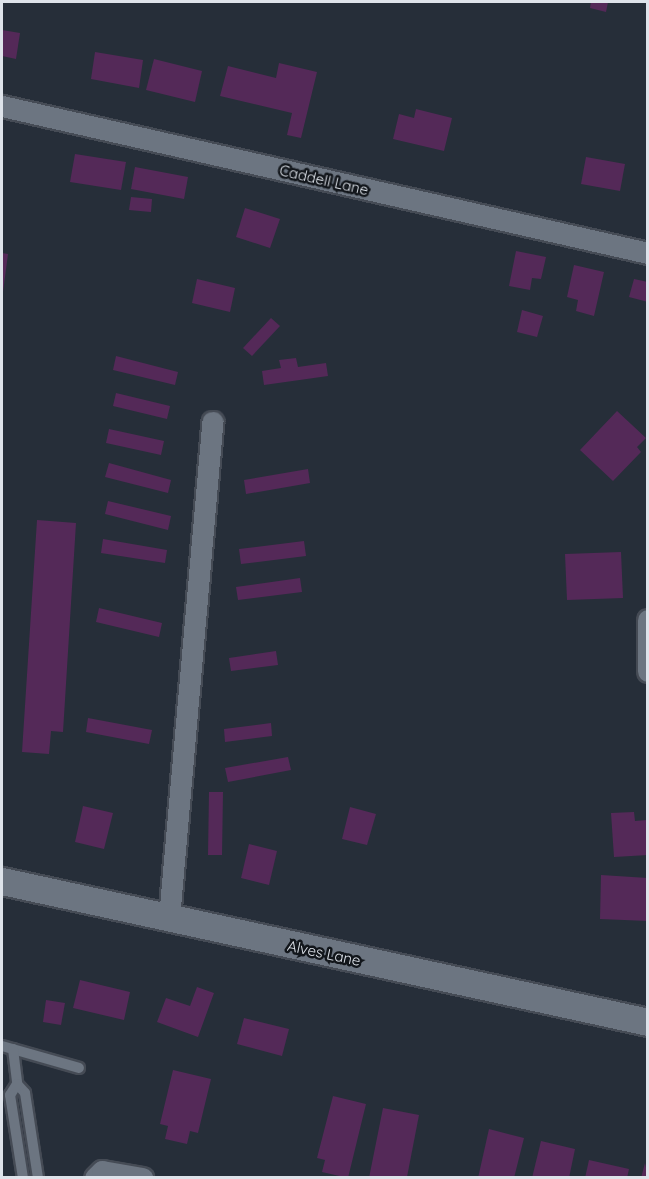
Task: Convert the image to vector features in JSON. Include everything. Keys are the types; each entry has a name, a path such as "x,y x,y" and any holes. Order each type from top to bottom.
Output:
{"street":[{"name":"Caddell Lane","path":"2,106 648,253"},
{"path":"169,918 212,422"},
{"path":"648,620 648,671"},
{"name":"Alves Lane","path":"2,881 648,1022"},
{"path":"95,1178 102,1170 142,1178"}],"lane":[{"path":"7,1048 80,1068"},
{"path":"7,1048 17,1084 25,1094 38,1178"},
{"path":"17,1084 10,1095 23,1178"}],"building":[{"path":"591,2 608,2 606,12 590,8"},
{"path":"2,30 20,33 16,59 2,56"},
{"path":"95,52 143,60 139,88 91,79"},
{"path":"154,59 202,71 195,102 146,90"},
{"path":"279,63 317,72 301,138 287,135 292,113 220,96 228,66 276,78"},
{"path":"416,109 452,118 444,151 393,139 399,114 414,118"},
{"path":"75,154 126,162 121,190 70,182"},
{"path":"586,157 625,164 620,191 581,184"},
{"path":"135,167 188,177 184,199 131,189"},
{"path":"131,197 152,199 151,212 129,210"},
{"path":"245,208 280,219 270,248 236,237"},
{"path":"516,251 546,257 541,279 532,278 530,290 509,286"},
{"path":"2,253 8,254 3,292 2,292"},
{"path":"574,265 604,272 594,316 576,311 578,300 567,297"},
{"path":"197,279 235,288 230,312 192,303"},
{"path":"634,279 648,282 648,302 629,297"},
{"path":"522,310 543,316 537,337 517,332"},
{"path":"271,318 280,326 252,356 243,348"},
{"path":"116,356 178,372 175,385 113,370"},
{"path":"296,358 298,367 326,363 328,376 264,385 262,371 281,368 279,360"},
{"path":"116,393 170,406 167,419 113,406"},
{"path":"617,411 646,438 637,447 641,452 613,481 580,450"},
{"path":"109,429 164,441 161,455 106,443"},
{"path":"109,463 171,480 168,493 105,477"},
{"path":"308,469 310,483 246,494 244,480"},
{"path":"108,501 171,516 168,530 105,514"},
{"path":"37,520 76,523 63,732 51,731 49,754 22,752"},
{"path":"103,539 167,550 165,563 101,553"},
{"path":"304,541 306,556 241,564 239,549"},
{"path":"621,552 623,598 567,600 565,554"},
{"path":"300,578 302,592 238,600 236,587"},
{"path":"99,608 162,623 159,637 96,622"},
{"path":"276,651 278,665 231,671 229,658"},
{"path":"88,718 152,730 149,744 86,732"},
{"path":"271,723 272,736 225,742 224,729"},
{"path":"288,757 291,770 228,782 225,768"},
{"path":"209,792 223,792 222,855 208,855"},
{"path":"83,806 113,813 104,849 75,842"},
{"path":"350,807 376,814 367,845 342,839"},
{"path":"634,812 635,821 647,820 648,855 614,857 611,813"},
{"path":"249,844 277,851 269,885 241,878"},
{"path":"601,875 648,878 648,921 600,919"},
{"path":"80,980 130,992 124,1020 73,1008"},
{"path":"197,987 214,993 198,1037 157,1022 166,998 190,1006"},
{"path":"46,1000 65,1003 61,1025 43,1022"},
{"path":"244,1018 289,1029 282,1056 237,1044"},
{"path":"173,1070 211,1079 198,1133 190,1131 187,1144 165,1139 168,1126 160,1124"},
{"path":"333,1096 366,1104 348,1178 322,1172 325,1160 317,1158"},
{"path":"383,1108 419,1115 407,1177 369,1178"},
{"path":"489,1129 524,1138 514,1178 478,1178"},
{"path":"541,1141 575,1149 569,1178 532,1178"},
{"path":"589,1160 629,1169 627,1178 585,1178"},
{"path":"645,1163 648,1178 641,1178"}]}
